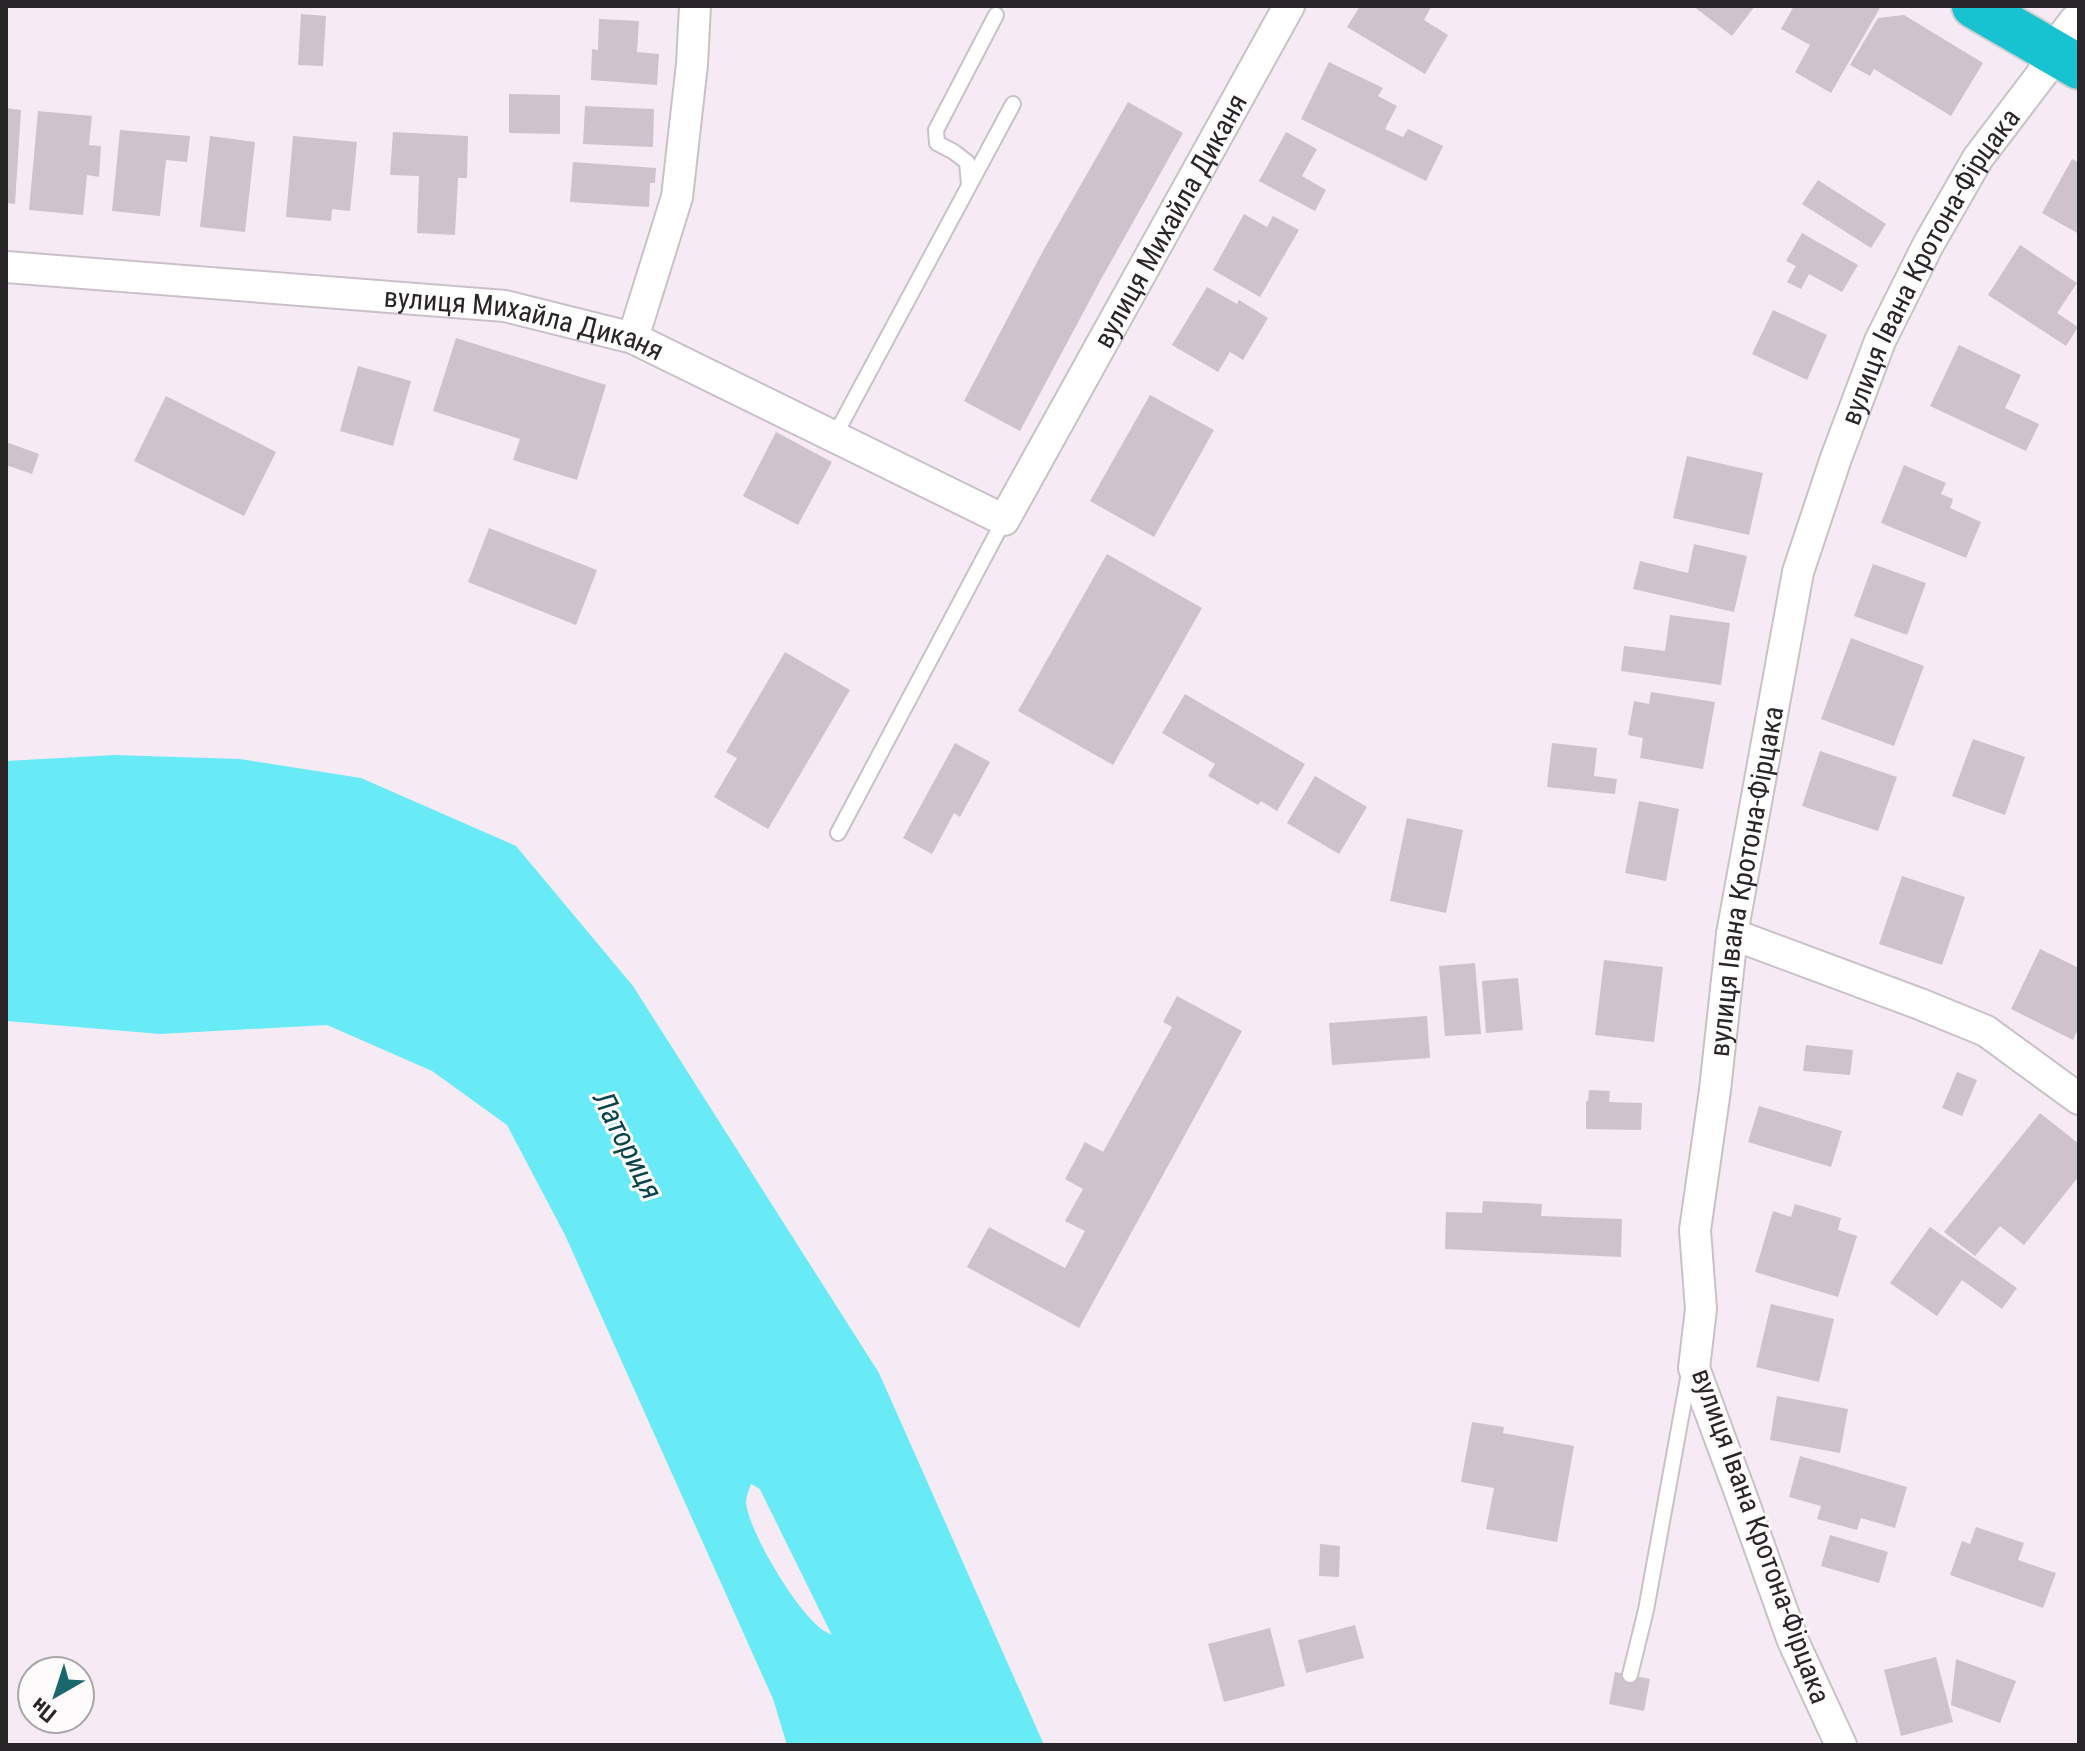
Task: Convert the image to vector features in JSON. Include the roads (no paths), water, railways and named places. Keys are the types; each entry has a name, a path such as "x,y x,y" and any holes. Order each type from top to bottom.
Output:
{"highway":[{"path":"1974,6 2072,49"}],"street":[{"path":"633,338 677,197 692,64 695,6"},
{"name":"вулиця Михайла Диканя","path":"6,267 505,306 633,338 1004,520 1289,6"},
{"name":"вулиця Івана Кротона-Фірцака","path":"1841,1745 1793,1641 1694,1368 1701,1309 1695,1230 1715,1090 1732,934 1798,572 1880,341 1928,245 1978,158 2072,49"},
{"path":"1732,934 1986,1031 2079,1099"}],"lane":[{"path":"969,185 967,162 937,143 936,130 996,15"},
{"path":"834,437 1013,104"},
{"name":"вулиця Михайла Диканя","path":"838,833 1004,520"},
{"path":"1630,1675 1646,1610 1701,1309"}],"water":[{"path":"115,755 240,759 361,778 516,846 633,986 879,1373 1044,1745 787,1745 773,1699 565,1235 507,1125 432,1071 327,1025 160,1034 6,1021 6,761","holes":["751,1484 822,1531 840,1555 849,1580 864,1593 868,1617 855,1636 837,1637 815,1624 777,1573 756,1533 746,1502"]}],"waterway":[{"name":"Латориця","path":"775,1443 924,1745"}]}
